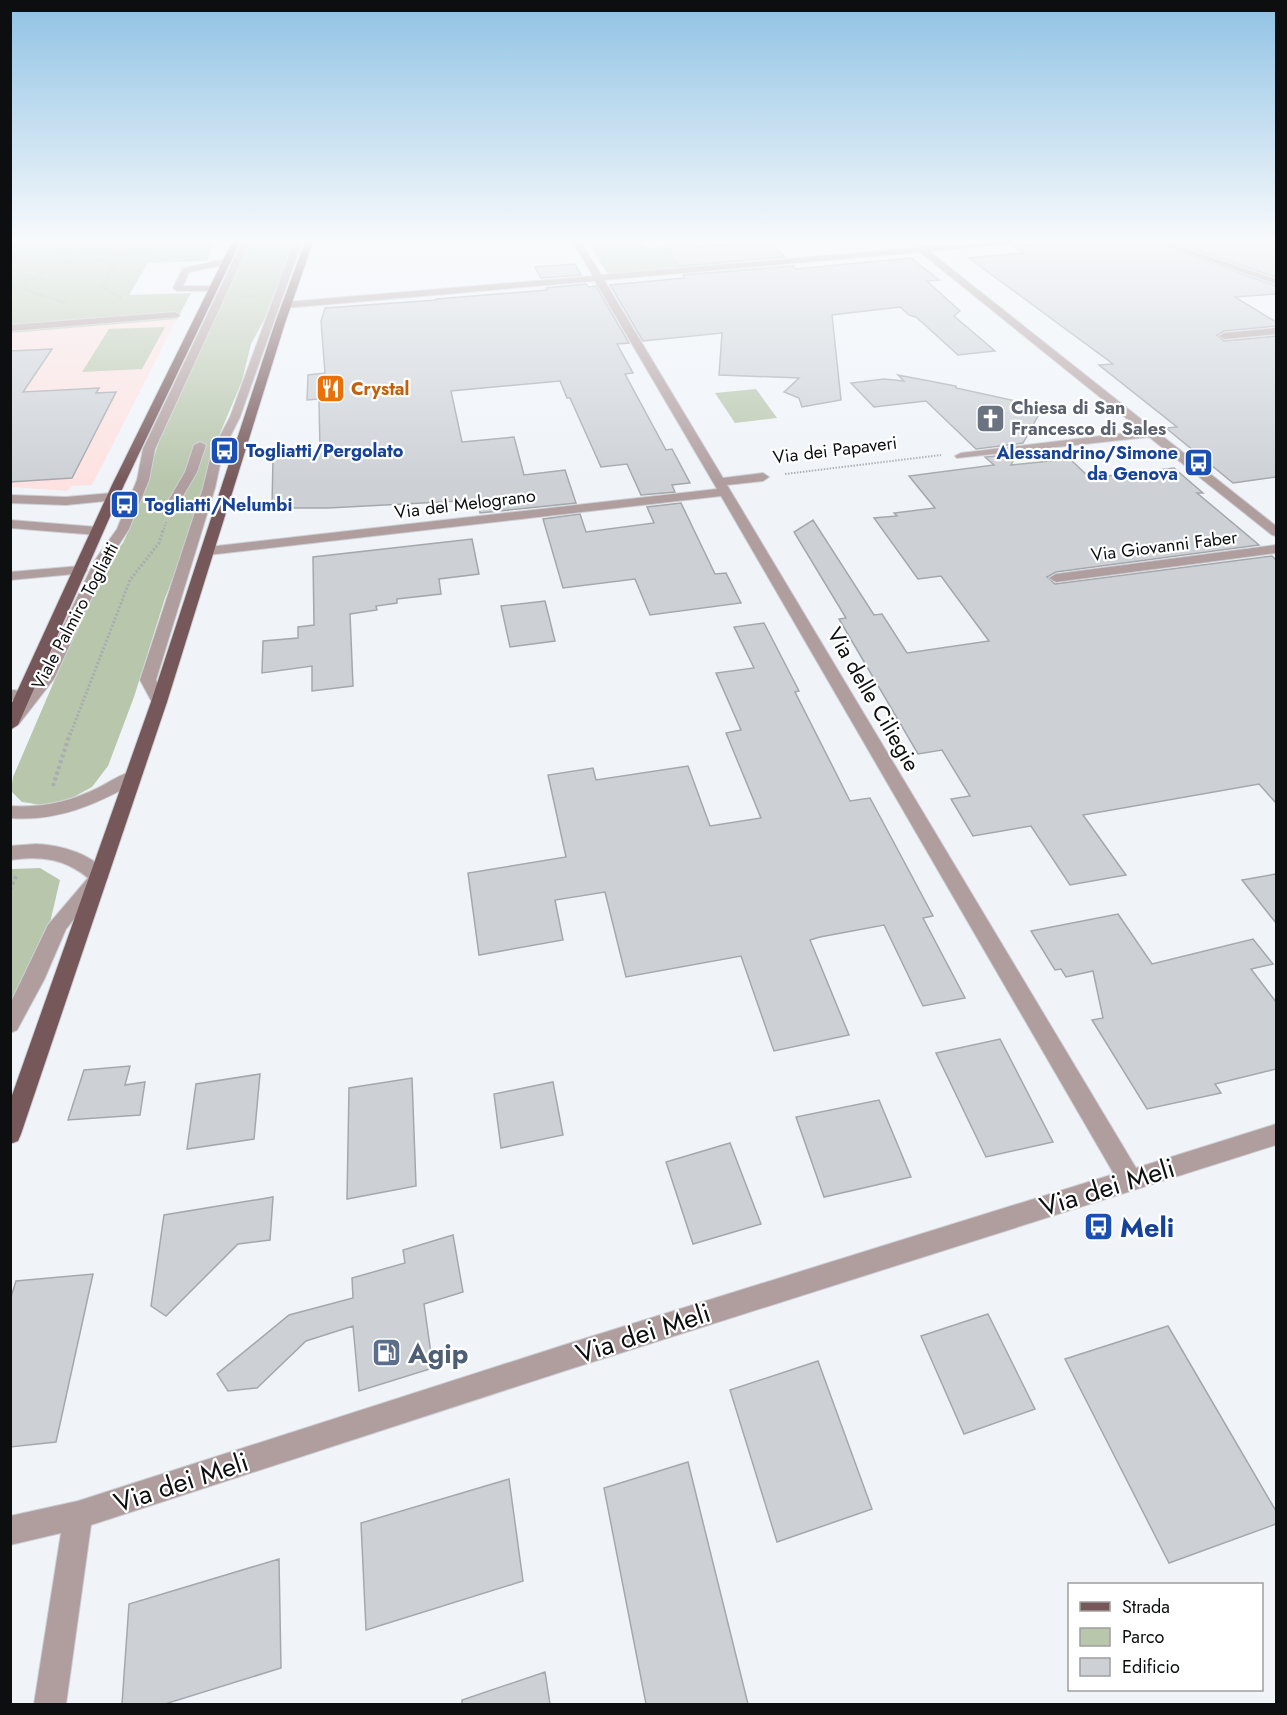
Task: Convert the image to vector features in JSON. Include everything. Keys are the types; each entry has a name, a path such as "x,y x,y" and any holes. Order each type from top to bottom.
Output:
{"main road":[{"name":"Viale Palmiro Togliatti","path":"11,723 17,694 80,570 112,497 196,322"},
{"path":"10,1134 159,702 281,322"}],"street":[{"path":"10,328 80,322"},
{"name":"Viale Palmiro Togliatti","path":"11,723 46,679 102,560 123,529 143,480 149,449 208,322"},
{"path":"159,702 148,680 209,488 211,469 222,435 235,417 269,322"},
{"name":"Via delle Ciliegie","path":"624,322 1130,1179"},
{"path":"1013,322 1276,532"},
{"path":"1224,336 1276,331"},
{"path":"962,456 1152,433"},
{"path":"172,505 191,472 200,445"},
{"name":"Via dei Papaveri","path":"723,487 763,477"},
{"name":"Via del Melograno","path":"208,551 723,487"},
{"path":"10,499 66,501 112,497"},
{"path":"10,524 97,531"},
{"name":"Via Giovanni Faber","path":"1056,578 1276,549"},
{"path":"10,576 80,570"},
{"path":"10,812 28,814 68,808 90,800 132,777"},
{"path":"10,1024 34,980 58,925 99,876 83,862 60,853 48,851 14,861"},
{"name":"Via dei Meli","path":"10,1531 78,1515 1130,1179 1276,1135"},
{"path":"50,1704 78,1515"}],"path":[{"name":"Via dei Papaveri","path":"763,477 943,455"},
{"path":"51,793 76,715 130,580 159,543 172,505"},
{"path":"10,890 14,861"}],"shaded area":[{"path":"141,322 175,322 92,485 72,486 67,491 11,487 10,333"}],"green space":[{"path":"11,322 141,322 11,333"},
{"path":"212,322 263,322 251,344 242,381 221,431 183,553 165,598 134,697 108,766 92,787 70,799 42,805 22,802 11,791 13,777 104,565 123,543 133,521 165,423"},
{"path":"165,327 142,369 82,372 109,329"},
{"path":"756,389 777,418 735,423 715,393"},
{"path":"40,868 60,880 49,927 11,1005 11,869"}],"building":[{"path":"321,322 617,322 629,343 617,344 633,373 625,374 666,450 672,449 690,483 672,485 675,492 641,495 627,464 601,467 560,381 451,391 462,442 514,437 524,475 565,470 576,503 480,513 479,500 328,508 272,508 273,457 320,451 319,399 307,400 308,375 325,373"},
{"path":"632,322 833,322 841,400 802,407 799,398 784,392 799,378 719,375 722,333 643,341"},
{"path":"922,322 961,322 995,351 958,355"},
{"path":"1056,322 1276,322 1276,326 1224,331 1217,335 1224,341 1276,336 1276,477 1233,483 1166,428 1177,427 1099,365 1113,364"},
{"path":"52,349 23,392 99,388 96,393 116,392 72,478 10,482 10,351"},
{"path":"898,375 1043,407 1023,443 976,449 926,401 874,407 851,383 884,379 904,381"},
{"path":"1017,454 1011,465 1070,459 1090,478 1174,468 1203,493 1197,493 1259,545 1056,572 1047,577 1055,584 1272,556 1276,560 1276,803 1259,784 1083,815 1126,875 1070,885 1031,826 973,836 951,799 970,796 942,750 918,754 839,619 846,618 794,532 813,520 874,615 882,614 907,653 989,641 941,576 918,579 874,518 935,508 909,476 994,465 985,457"},
{"path":"681,503 715,574 726,573 741,603 650,615 635,579 563,588 543,519 580,514 586,532 654,523 647,507"},
{"path":"472,539 479,574 439,579 441,594 397,599 397,603 376,606 377,610 350,614 353,686 312,691 312,666 262,673 263,641 298,638 298,627 314,625 313,557"},
{"path":"545,601 555,641 510,647 501,606"},
{"path":"764,623 799,691 795,692 850,801 870,798 933,916 923,918 965,998 923,1006 884,925 820,937 810,940 849,1035 774,1051 741,956 626,977 605,892 555,900 563,940 479,955 468,873 566,857 548,775 593,768 596,780 688,766 710,826 761,818 726,733 741,730 716,673 754,668 734,627"},
{"path":"1276,874 1276,923 1242,880"},
{"path":"1118,914 1152,964 1253,939 1273,964 1251,969 1276,1002 1276,1069 1215,1084 1221,1093 1147,1109 1092,1020 1103,1018 1093,971 1066,977 1061,969 1055,970 1031,931"},
{"path":"1000,1039 1053,1142 986,1157 936,1053"},
{"path":"130,1066 125,1085 145,1082 140,1115 68,1120 84,1070"},
{"path":"260,1074 254,1139 187,1149 196,1084"},
{"path":"412,1078 416,1186 347,1199 349,1088"},
{"path":"553,1082 563,1135 501,1148 494,1094"},
{"path":"879,1100 911,1177 824,1197 796,1117"},
{"path":"730,1143 761,1224 693,1244 666,1162"},
{"path":"273,1197 270,1240 238,1244 166,1316 151,1306 164,1215"},
{"path":"453,1235 463,1292 424,1304 433,1368 359,1391 353,1326 306,1341 257,1388 228,1391 217,1374 289,1315 353,1298 352,1278 405,1263 403,1250"},
{"path":"93,1274 56,1442 10,1447 10,1300 16,1281"},
{"path":"988,1314 1035,1409 964,1434 921,1336"},
{"path":"1168,1326 1276,1511 1276,1524 1169,1563 1065,1359"},
{"path":"818,1361 872,1509 777,1542 730,1390"},
{"path":"688,1462 748,1704 646,1704 604,1488"},
{"path":"509,1479 523,1581 366,1630 361,1523"},
{"path":"279,1559 281,1668 165,1704 122,1704 129,1604"},
{"path":"545,1672 550,1704 462,1704 462,1700"}],"place":[{"name":"Crystal","path":"330,389"},
{"name":"Chiesa di San Francesco di Sales","path":"990,418"},
{"name":"Togliatti/Pergolato","path":"225,451"},
{"name":"Alessandrino/Simone da Genova","path":"1199,463"},
{"name":"Togliatti/Nelumbi","path":"124,505"},
{"name":"Meli","path":"1099,1227"},
{"name":"Agip","path":"387,1353"}]}
